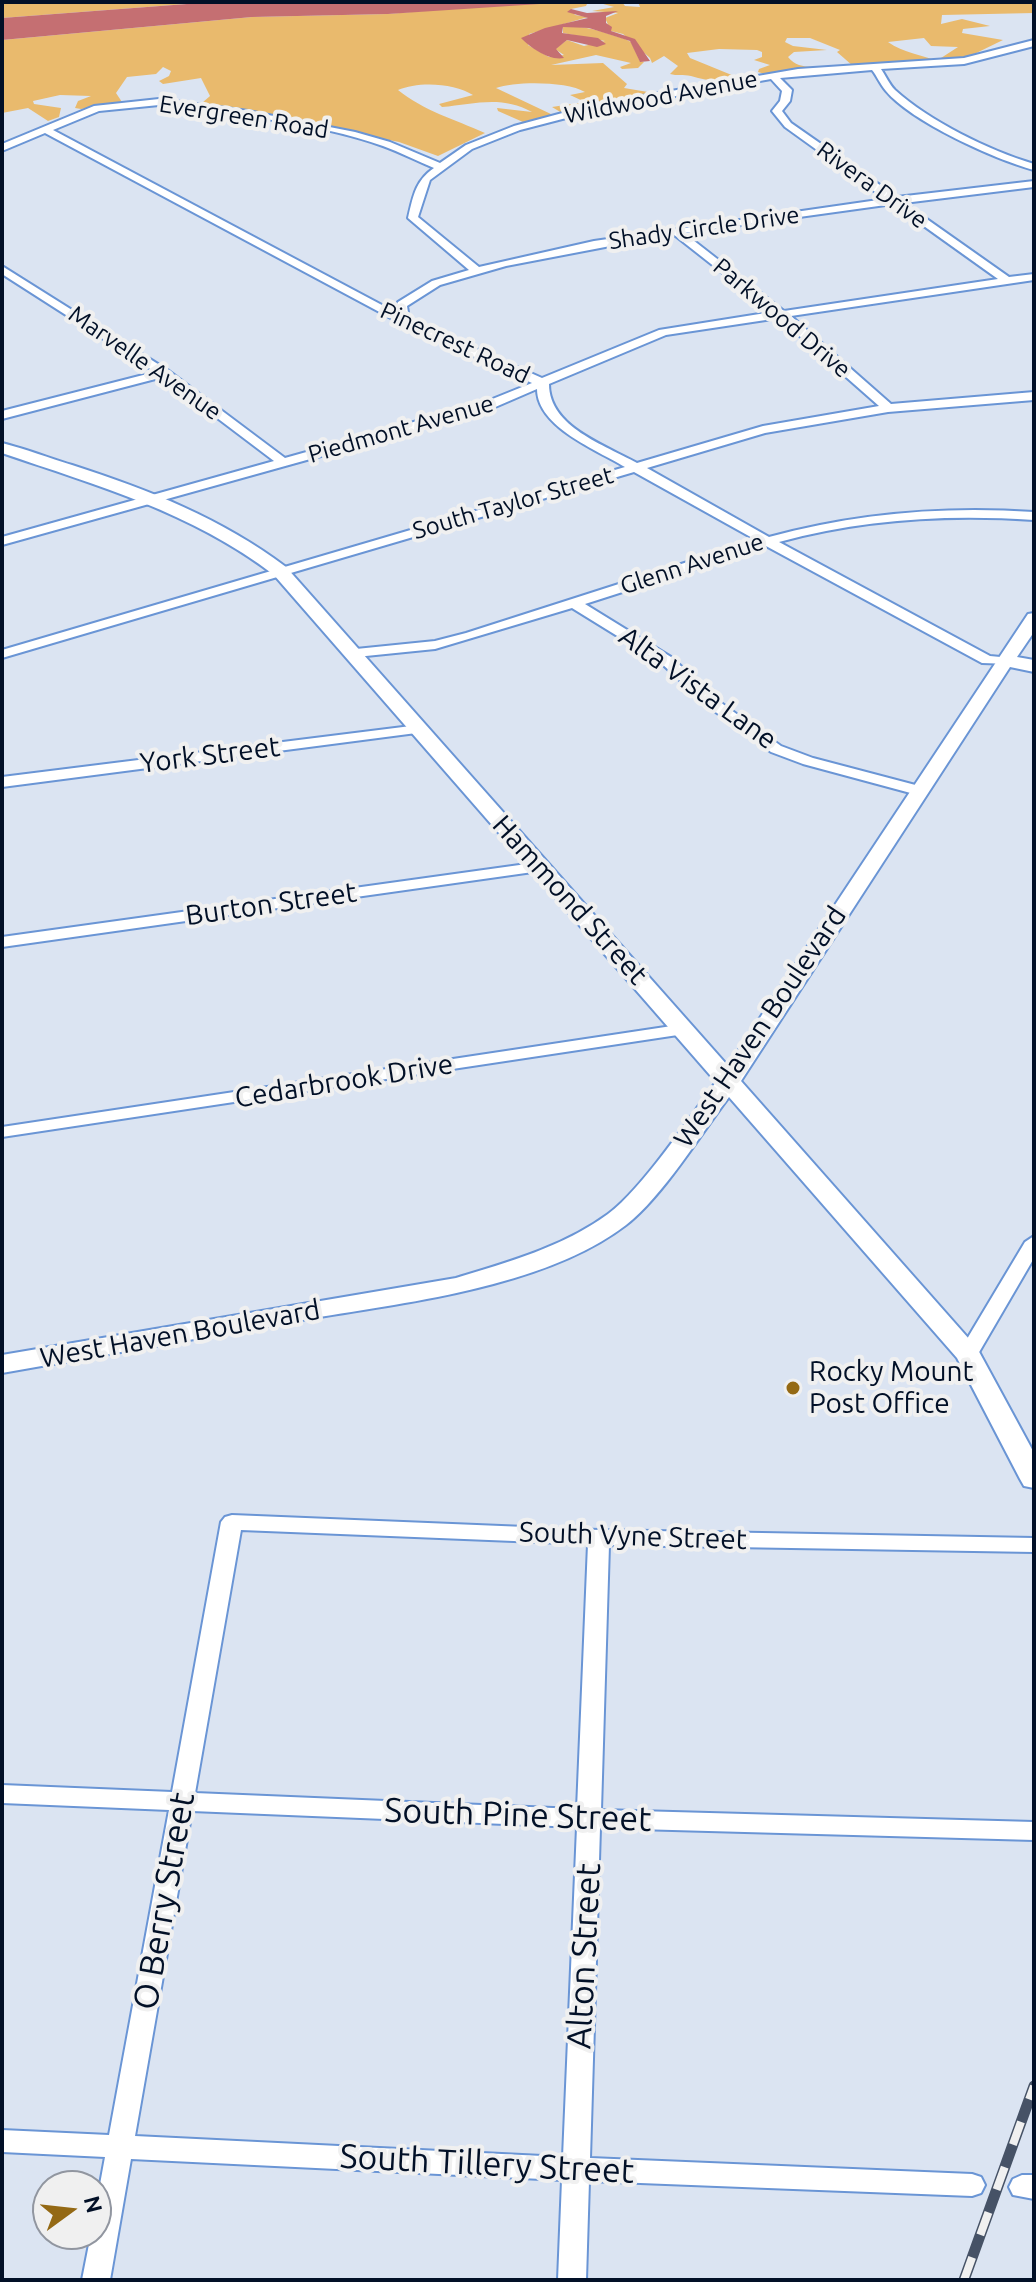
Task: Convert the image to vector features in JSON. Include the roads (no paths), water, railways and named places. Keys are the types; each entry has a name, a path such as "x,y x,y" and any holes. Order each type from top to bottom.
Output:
{"street":[{"name":"Wildwood Avenue","path":"477,271 413,218 420,188 426,178 453,156 491,136 574,112 773,76 818,70 964,61 1034,43"},
{"path":"874,67 888,88 906,102 988,150 1034,167"},
{"name":"Rivera Drive","path":"773,76 787,90 785,101 777,111 778,116 1006,280"},
{"name":"Evergreen Road","path":"2,148 48,131 83,113 113,104 147,102 186,104 355,135 387,144 440,167"},
{"name":"Pinecrest Road","path":"48,131 404,321 543,383 543,399 562,426 987,660 1006,661"},
{"name":"Shady Circle Drive","path":"404,321 400,311 412,295 477,271 570,247 1034,184"},
{"name":"Parkwood Drive","path":"675,231 781,314 888,408"},
{"name":"Marvelle Avenue","path":"2,269 165,373 284,463"},
{"name":"Piedmont Avenue","path":"2,541 454,415 543,383 663,332 1034,277"},
{"path":"2,415 165,373"},
{"name":"South Taylor Street","path":"2,654 763,430 888,408 1034,396"},
{"name":"Hammond Street","path":"2,448 152,499 229,533 253,547 280,571 356,653 419,729 685,1029 728,1083 968,1354 1034,1479"},
{"name":"Glenn Avenue","path":"356,653 435,645 765,540 830,524 892,514 958,511 1034,516"},
{"name":"Alta Vista Lane","path":"574,603 666,660 732,719 776,749 808,761 918,790"},
{"name":"West Haven Boulevard","path":"2,1364 443,1288 531,1263 593,1235 619,1218 643,1193 728,1083 1034,618"},
{"path":"1006,661 1034,666"},
{"name":"York Street","path":"2,782 419,729"},
{"name":"Burton Street","path":"2,942 541,867"},
{"name":"Cedarbrook Drive","path":"2,1132 685,1029"},
{"path":"968,1354 1034,1242"},
{"name":"South Vyne Street","path":"232,1522 599,1537 1034,1545"},
{"name":"O Berry Street","path":"96,2280 232,1522"},
{"name":"Alton Street","path":"572,2280 599,1537"},
{"name":"South Pine Street","path":"2,1794 591,1819 1034,1831"},
{"name":"South Tillery Street","path":"2,2141 972,2185"}],"railway":[{"path":"964,2280 1034,2086"}],"place":[{"name":"Rocky Mount Post Office","path":"793,1388"}]}
